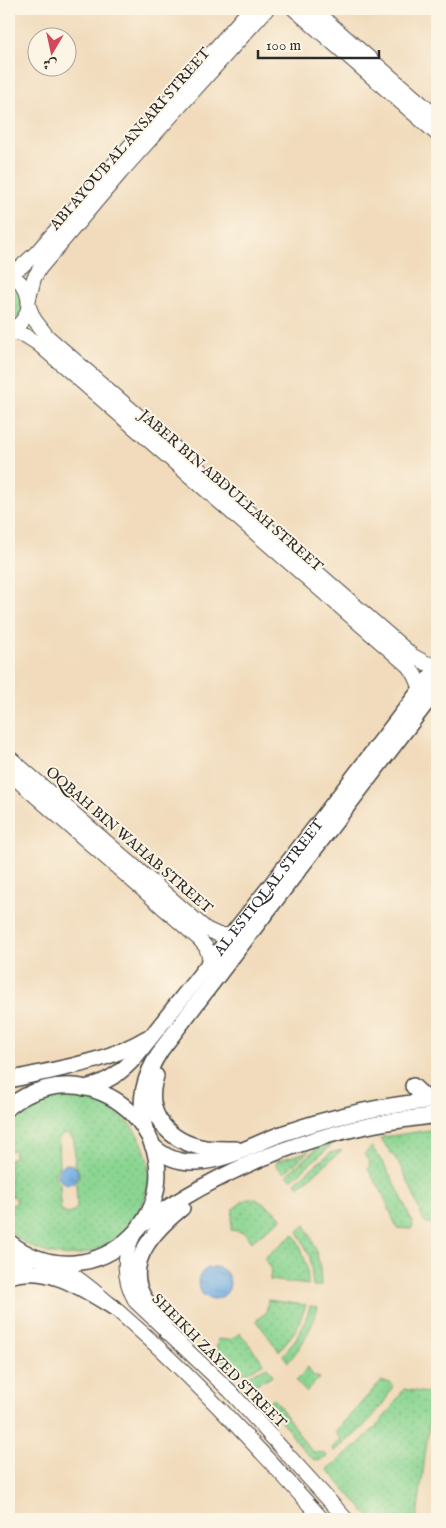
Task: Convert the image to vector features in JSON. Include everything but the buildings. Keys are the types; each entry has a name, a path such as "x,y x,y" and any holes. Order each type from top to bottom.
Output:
{"main road":[{"name":"AL ESTIQLAL STREET","path":"85,1088 102,1082 124,1069 156,1031 232,935 437,666"},
{"name":"AL ESTIQLAL STREET","path":"137,1230 150,1208 156,1188 156,1166 141,1105 143,1087 155,1059 437,689"},
{"path":"9,1080 106,1057 135,1045 156,1031"},
{"path":"174,1033 153,1086 153,1104 160,1122 170,1133 195,1145 213,1149 244,1148"},
{"path":"9,1107 21,1098 42,1089 63,1086 85,1088 104,1093 120,1103 135,1116 149,1139 168,1157 187,1162 217,1159 278,1135 373,1109 433,1101"},
{"path":"413,1086 433,1101"},
{"path":"9,1242 35,1258 55,1263 73,1264 98,1258 122,1246 137,1230 185,1197 233,1171 293,1147 353,1129 401,1120 437,1116"},
{"path":"167,1332 160,1318 146,1301 140,1288 137,1271 141,1255 159,1229 169,1219 233,1171"},
{"path":"9,1262 35,1258"},
{"path":"9,1276 32,1273 50,1275 76,1286 113,1307"}],"street":[{"name":"ABI AYOUB AL ANSARI STREET","path":"9,275 31,258 250,9"},
{"name":"ABI AYOUB AL ANSARI STREET","path":"9,330 24,319 32,284 40,268 200,83 267,9"},
{"path":"294,9 437,134"},
{"path":"313,9 437,117"},
{"path":"200,83 206,70 220,53 222,49 220,43"},
{"name":"JABER BIN ABDULLAH STREET","path":"9,275 24,286 34,319 48,336 414,656 426,663 437,666"},
{"name":"JABER BIN ABDULLAH STREET","path":"9,330 37,342 412,670 421,689"},
{"path":"355,620 371,628 375,627 377,623"},
{"name":"OQBAH BIN WAHAB STREET","path":"9,757 210,932 223,936 232,935"},
{"name":"OQBAH BIN WAHAB STREET","path":"9,774 199,939 206,947 211,962"},
{"path":"123,874 131,874 144,883 147,882 148,878"},
{"name":"SHEIKH ZAYED STREET","path":"137,1230 126,1256 125,1268 130,1291 144,1311 234,1394 346,1519"},
{"path":"55,1263 91,1288 200,1387 322,1519"},
{"path":"327,1519 330,1517 336,1519"}],"green space":[{"path":"9,280 20,288 23,313 9,325"},
{"path":"55,1095 91,1098 107,1105 122,1116 143,1145 149,1175 142,1204 126,1229 102,1247 73,1255 41,1251 9,1231 9,1201 11,1205 14,1205 17,1201 13,1195 9,1199 9,1182 11,1177 9,1173 9,1159 14,1157 15,1152 13,1150 9,1151 9,1119 28,1104","holes":["66,1134 74,1140 75,1165 79,1172 79,1178 76,1183 77,1208 70,1214 64,1213 60,1208 60,1184 55,1174 59,1166 58,1141 61,1136"]},
{"path":"437,1129 437,1225 424,1222 403,1171 381,1139 383,1137"},
{"path":"334,1143 292,1179 286,1175 317,1148"},
{"path":"372,1147 385,1166 405,1205 413,1226 411,1229 397,1228 382,1192 368,1170 370,1163 364,1154"},
{"path":"342,1150 300,1186 295,1182 330,1153"},
{"path":"309,1151 284,1173 276,1166 277,1161"},
{"path":"254,1198 282,1218 251,1242 244,1232 231,1230 233,1209 245,1200"},
{"path":"305,1225 317,1255 321,1286 313,1286 310,1257 298,1231"},
{"path":"294,1234 304,1258 308,1285 270,1280 271,1267 264,1258"},
{"path":"268,1300 306,1305 296,1330 279,1351 256,1320 266,1313"},
{"path":"310,1306 318,1307 313,1322 303,1343 288,1362 283,1355 300,1332"},
{"path":"240,1333 264,1363 238,1375 216,1353 218,1339 230,1340"},
{"path":"267,1367 273,1375 251,1387 243,1378"},
{"path":"308,1367 312,1375 320,1378 306,1392 296,1381"},
{"path":"381,1381 393,1385 376,1413 360,1430 334,1451 332,1448 341,1440 335,1432"},
{"path":"404,1389 433,1394 417,1518 371,1519 327,1469 370,1433"},
{"path":"274,1398 308,1447 314,1452 324,1453 327,1457 318,1461 306,1452 269,1401"}],"water":[{"path":"64,1164 72,1164 78,1170 78,1178 72,1184 64,1184 58,1178 58,1170"},
{"path":"214,1267 220,1268 225,1272 229,1277 229,1289 225,1294 220,1298 214,1299 208,1298 203,1294 199,1289 198,1283 199,1277 203,1272 208,1268"}]}
